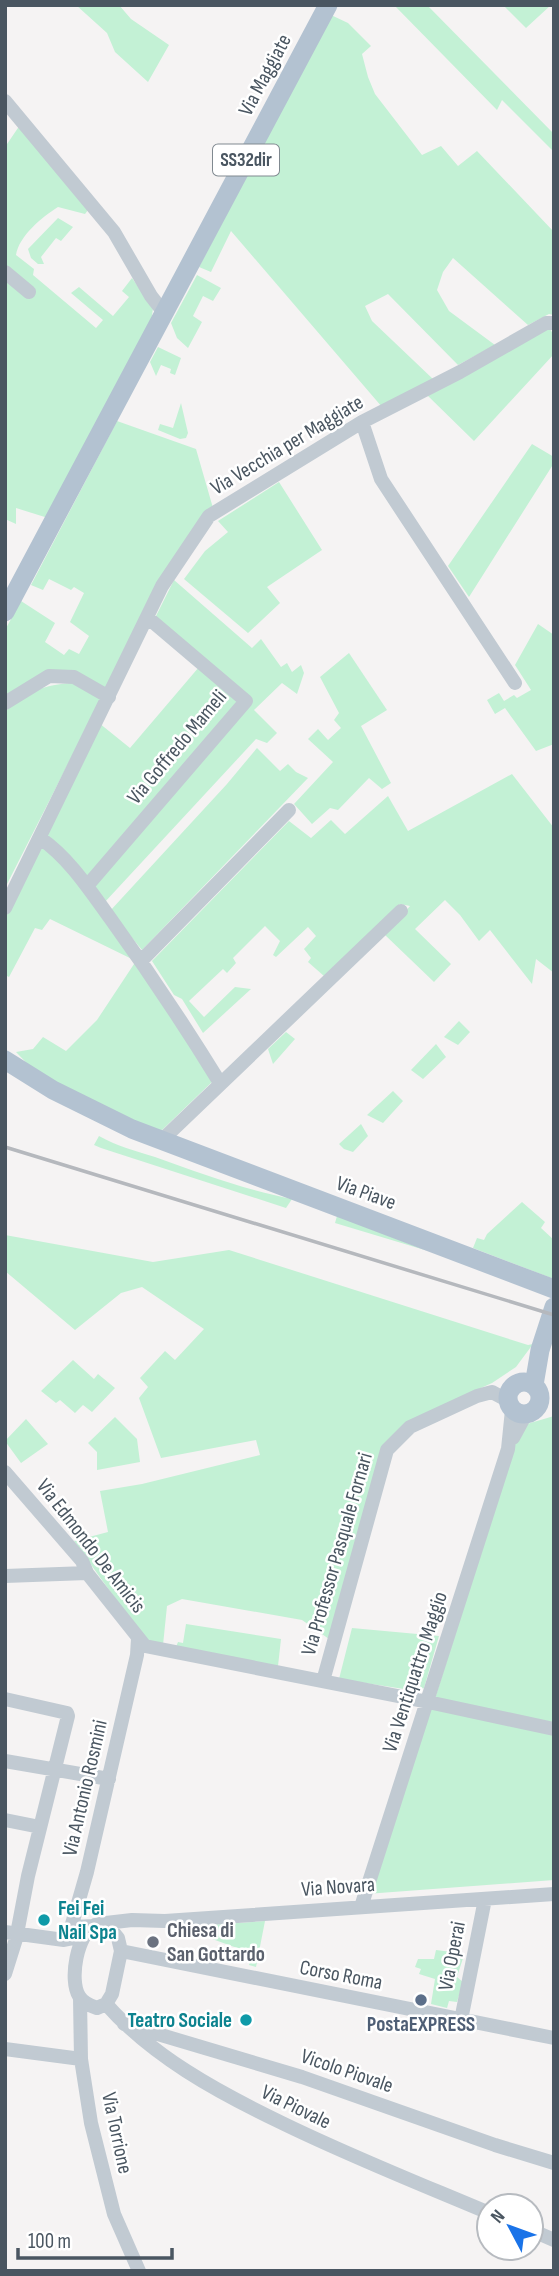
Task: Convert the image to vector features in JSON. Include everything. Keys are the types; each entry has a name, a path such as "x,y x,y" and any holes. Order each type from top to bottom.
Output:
{"main road":[{"name":"Via Maggiate","path":"5,611 328,5"},
{"name":"Via Piave","path":"5,1060 94,1112 161,1141 554,1289"},
{"path":"531,1400 554,1307"}],"street":[{"path":"5,101 114,232 151,296 165,314"},
{"path":"5,272 29,292"},
{"name":"Via Vecchia per Maggiate","path":"5,908 162,586 209,516 362,422 460,372 546,323 554,323"},
{"path":"362,422 381,480 516,683"},
{"name":"Via Goffredo Mameli","path":"87,886 246,701 147,617"},
{"path":"5,703 49,676 74,677 109,697"},
{"path":"141,961 289,810"},
{"path":"40,838 57,849 87,886 182,1021 219,1083"},
{"path":"161,1141 401,911"},
{"name":"Via Professor Pasquale Fornari","path":"323,1681 387,1450 410,1427 480,1394 492,1392 531,1400"},
{"name":"Via Ventiquattro Maggio","path":"361,1907 508,1449 531,1400"},
{"name":"Via Edmondo De Amicis","path":"5,1472 82,1561 87,1573 141,1642"},
{"path":"5,1576 87,1573"},
{"name":"Via Professor Pasquale Fornari","path":"141,1642 554,1729"},
{"name":"Via Antonio Rosmini","path":"94,1928 75,1927 72,1924 87,1872 141,1642"},
{"path":"5,1699 67,1713 68,1716 11,1933 5,1974"},
{"path":"5,1761 109,1779"},
{"path":"5,1820 40,1827"},
{"name":"Via Novara","path":"94,1928 126,1920 165,1921 554,1894"},
{"name":"Via Operai","path":"461,2020 485,1899"},
{"path":"80,1998 97,2008 106,2004 112,1994 119,1944 118,1928 165,1921"},
{"path":"11,1933 64,1940 94,1928 119,1944"},
{"name":"Via Torrione","path":"94,1928 77,1955 75,1971 80,1998 81,2059 91,2123 114,2214 139,2271"},
{"name":"Corso Roma","path":"119,1944 554,2038"},
{"name":"Via Piovale","path":"106,2004 124,2024 218,2092 326,2144 475,2207"},
{"name":"Vicolo Piovale","path":"124,2024 302,2077 554,2163"},
{"path":"5,2049 81,2059"}],"green space":[{"path":"76,5 119,5 131,19 169,45 148,82 115,52 107,33"},
{"path":"394,5 427,5 554,134 554,152 502,100 497,110"},
{"path":"503,5 551,5 526,28"},
{"path":"331,15 348,23 371,46 362,54 375,94 422,155 441,146 458,166 477,151 554,232 554,315 549,314 528,325 453,258 443,272 437,290 449,311 495,345 458,365 388,294 365,306 372,321 434,380 382,407 231,231 211,272 199,267"},
{"path":"20,125 88,210 85,214 58,207 26,234 16,255 34,269 33,275 96,328 103,320 71,293 79,287 113,316 129,297 122,291 132,278 153,308 151,323 48,518 16,508 16,524 5,519 5,283 13,272 5,266 5,147"},
{"path":"58,218 73,227 61,241 56,238 41,257 44,264 38,264 31,258 28,249"},
{"path":"197,275 221,288 213,301 203,296 193,316 202,322 188,348 177,338 171,323"},
{"path":"549,327 554,336 554,354 474,441 427,395"},
{"path":"158,347 181,358 175,375 170,373 171,369 161,365 156,376 150,362"},
{"path":"181,403 188,433 186,438 180,439 158,430 160,424 173,428"},
{"path":"117,421 196,449 213,508 106,691 76,674 5,699 5,630 21,601 55,623 45,642 64,655 69,649 79,654 89,636 70,622 84,593 49,579 43,590 31,585"},
{"path":"532,444 554,457 554,463 469,597 448,566"},
{"path":"279,482 322,550 267,587 280,603 248,633 184,579 205,551 228,532 218,521"},
{"path":"174,580 252,648 261,639 281,667 287,663 292,672 301,665 304,673 297,694 282,683 254,710 277,733 267,743 256,739 104,903 46,834 99,723 130,748 199,667 151,626"},
{"path":"538,624 554,635 554,744 536,751 505,708 495,714 487,700 499,693 504,701 514,695 517,698 531,690 515,665"},
{"path":"349,653 387,710 361,726 391,783 382,789 369,778 338,810 330,808 312,824 294,804 333,762 308,739 318,729 328,740 341,728 334,720 339,713 320,677"},
{"path":"72,683 101,699 5,888 5,712 36,691 53,685"},
{"path":"257,748 280,771 288,764 308,778 142,950 110,911"},
{"path":"512,774 554,828 554,973 536,959 532,984 490,930 479,941 445,900 415,929 451,964 434,982 385,935 410,906 400,904 324,976 308,962 311,958 304,949 316,936 308,927 276,957 273,955 280,941 265,926 233,958 236,963 227,973 223,969 189,1001 204,1017 235,987 251,989 203,1033 182,999 174,995 152,961 289,821 311,838 331,820 345,834 388,796 408,831"},
{"path":"40,842 54,852 140,962 215,1079 161,1131 121,1116 41,1078 16,1052 33,1049 43,1037 66,1051 97,1020 136,961 50,919 42,930 35,928 9,977 5,975 5,919"},
{"path":"459,1021 470,1032 458,1045 444,1037"},
{"path":"286,1032 295,1039 273,1064 268,1049"},
{"path":"436,1044 446,1057 423,1079 411,1070"},
{"path":"393,1091 403,1101 383,1123 367,1115"},
{"path":"361,1124 368,1136 353,1152 344,1149 339,1144"},
{"path":"99,1136 223,1181 292,1199 286,1208 101,1148 94,1145"},
{"path":"522,1202 545,1222 541,1228 554,1240 554,1279 473,1248 477,1238 484,1240 487,1234"},
{"path":"337,1216 428,1251 335,1223"},
{"path":"5,1235 153,1262 229,1250 528,1345 533,1344 516,1367 492,1383 428,1412 396,1439 329,1639 302,1620 182,1599 167,1606 163,1645 145,1640 74,1541 108,1532 100,1491 142,1484 260,1455 256,1440 161,1458 139,1398 148,1387 140,1378 165,1351 175,1360 204,1329 142,1287 121,1293 75,1330 5,1271"},
{"path":"73,1360 94,1379 98,1374 115,1388 92,1412 83,1405 75,1413 60,1400 56,1403 41,1391"},
{"path":"554,1416 554,1880 366,1894 427,1705 433,1705 520,1426"},
{"path":"115,1417 137,1439 140,1462 97,1470 97,1452 88,1443"},
{"path":"26,1419 48,1444 21,1463 5,1441"},
{"path":"186,1624 281,1639 278,1666 176,1647 178,1642 183,1643"},
{"path":"352,1628 439,1636 424,1688 417,1691 339,1679"},
{"path":"265,1921 256,1967 249,1965 251,1953 179,1927"},
{"path":"436,1950 460,1953 460,1958 463,1958 457,1977 463,1982 457,2002 449,2001 447,2008 431,2004 435,1979 419,1974 421,1969 415,1967 418,1959 434,1959"}],"railway":[{"path":"5,1147 554,1315"}],"place":[{"name":"Fei Fei Nail Spa","path":"44,1920"},
{"name":"Chiesa di San Gottardo","path":"153,1942"},
{"name":"PostaEXPRESS","path":"421,2000"},
{"name":"Teatro Sociale","path":"246,2020"}]}
